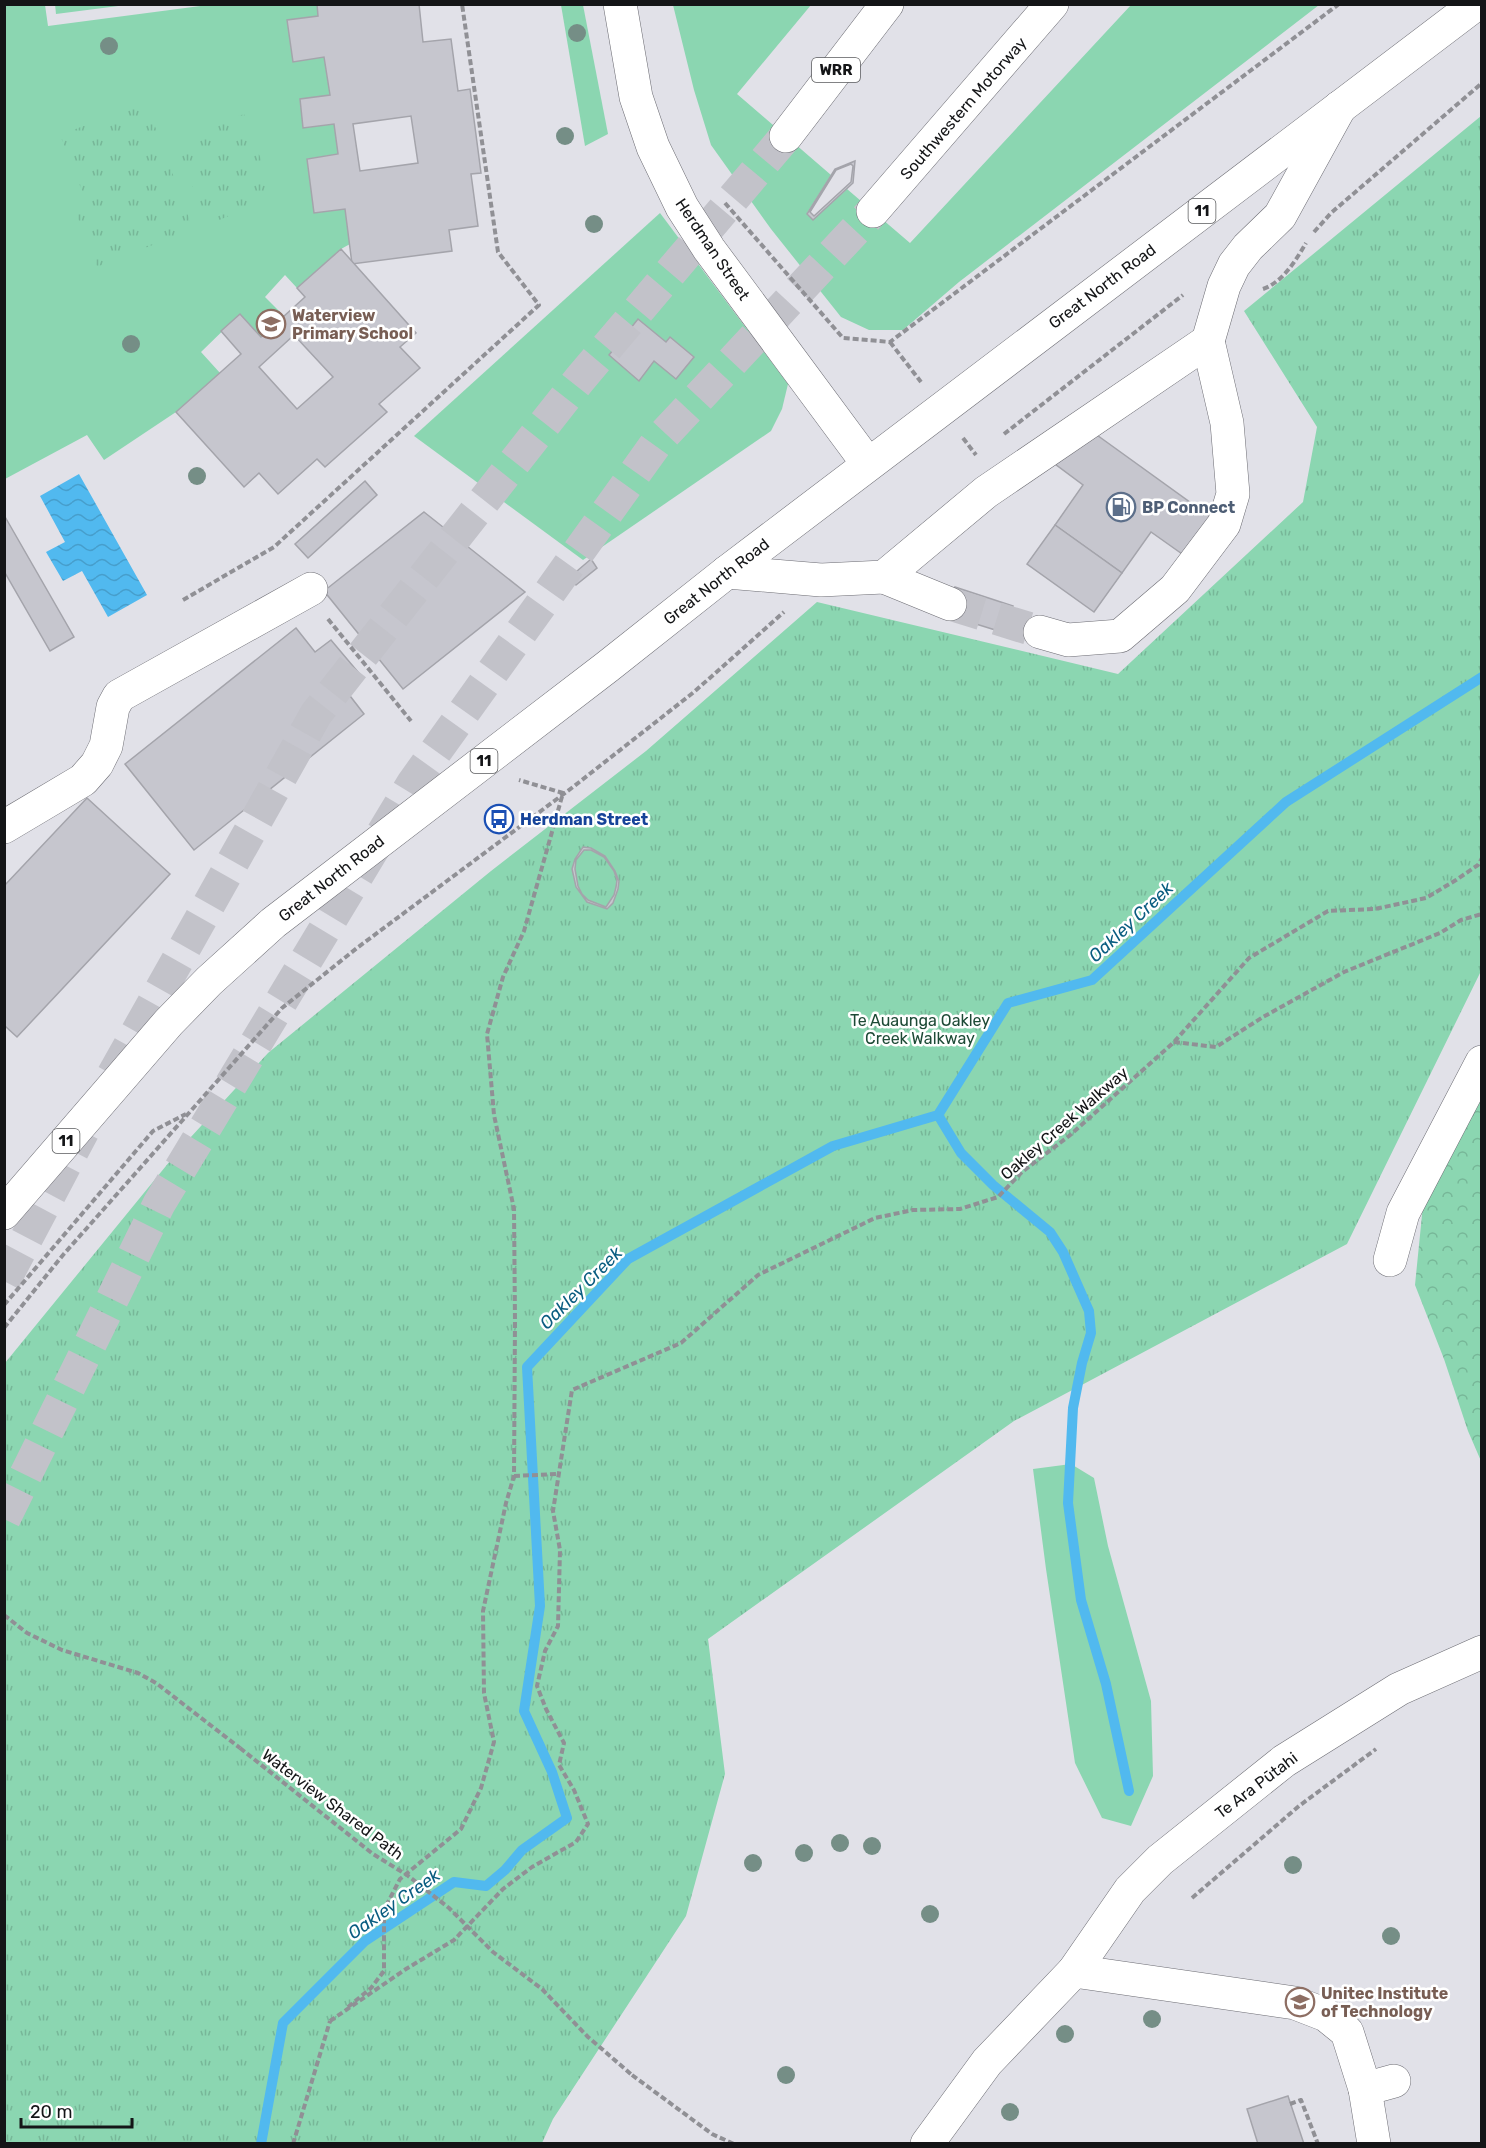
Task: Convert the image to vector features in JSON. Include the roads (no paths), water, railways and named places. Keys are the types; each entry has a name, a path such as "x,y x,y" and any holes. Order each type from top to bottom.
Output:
{"main road":[{"name":"Herdman Street","path":"620,4 636,97 652,147 682,207 709,249 868,464"},
{"name":"WRR","path":"786,136 887,4"},
{"name":"Southwestern Motorway","path":"873,211 1052,4"},
{"name":"Great North Road","path":"7,1204 169,1022 209,981 273,922 868,464 1476,4"},
{"path":"1040,632 1068,640 1120,636 1175,589 1224,524 1233,494 1227,423 1208,341 1224,286 1234,265 1248,247 1280,216 1340,107"},
{"path":"884,577 986,492 1208,341"},
{"path":"727,572 821,580 884,577 950,604"},
{"path":"4,827 83,780 97,764 106,746 113,707 119,696 311,589"},
{"path":"1390,1260 1403,1213 1482,1062"},
{"name":"Te Ara Pūtahi","path":"927,2144 987,2062 1074,1971 1130,1890 1160,1860 1284,1761 1399,1689 1482,1652"},
{"path":"1074,1971 1295,2003 1326,2015 1347,2032 1380,2085 1374,2144"}],"water":[{"path":"79,474 147,595 108,617 82,571 63,581 46,552 65,542 40,496"}],"waterway":[{"name":"Oakley Creek","path":"261,2144 283,2023 365,1941 454,1882 486,1886 505,1870 522,1850 567,1818 552,1772 524,1711 540,1606 527,1367 628,1259 833,1146 938,1115 1008,1003 1092,980 1286,802 1482,677"},
{"path":"938,1115 961,1153 993,1185 1050,1232 1063,1252 1089,1311 1091,1333 1073,1408 1068,1503 1081,1600 1106,1684 1129,1791"}],"tunnel":[{"path":"113,1075 316,714 580,379 786,136"},
{"path":"4,1519 159,1204 413,783 658,441 873,211"},
{"path":"950,604 1040,632"},
{"path":"4,1281 83,1131"}],"place":[{"name":"Waterview Primary School","path":"271,324"},
{"name":"BP Connect","path":"1121,507"},
{"name":"Herdman Street","path":"499,819"},
{"name":"Unitec Institute of Technology","path":"1300,2002"}],"park label":[{"name":"Te Auaunga Oakley Creek Walkway","path":"920,1029"}]}
